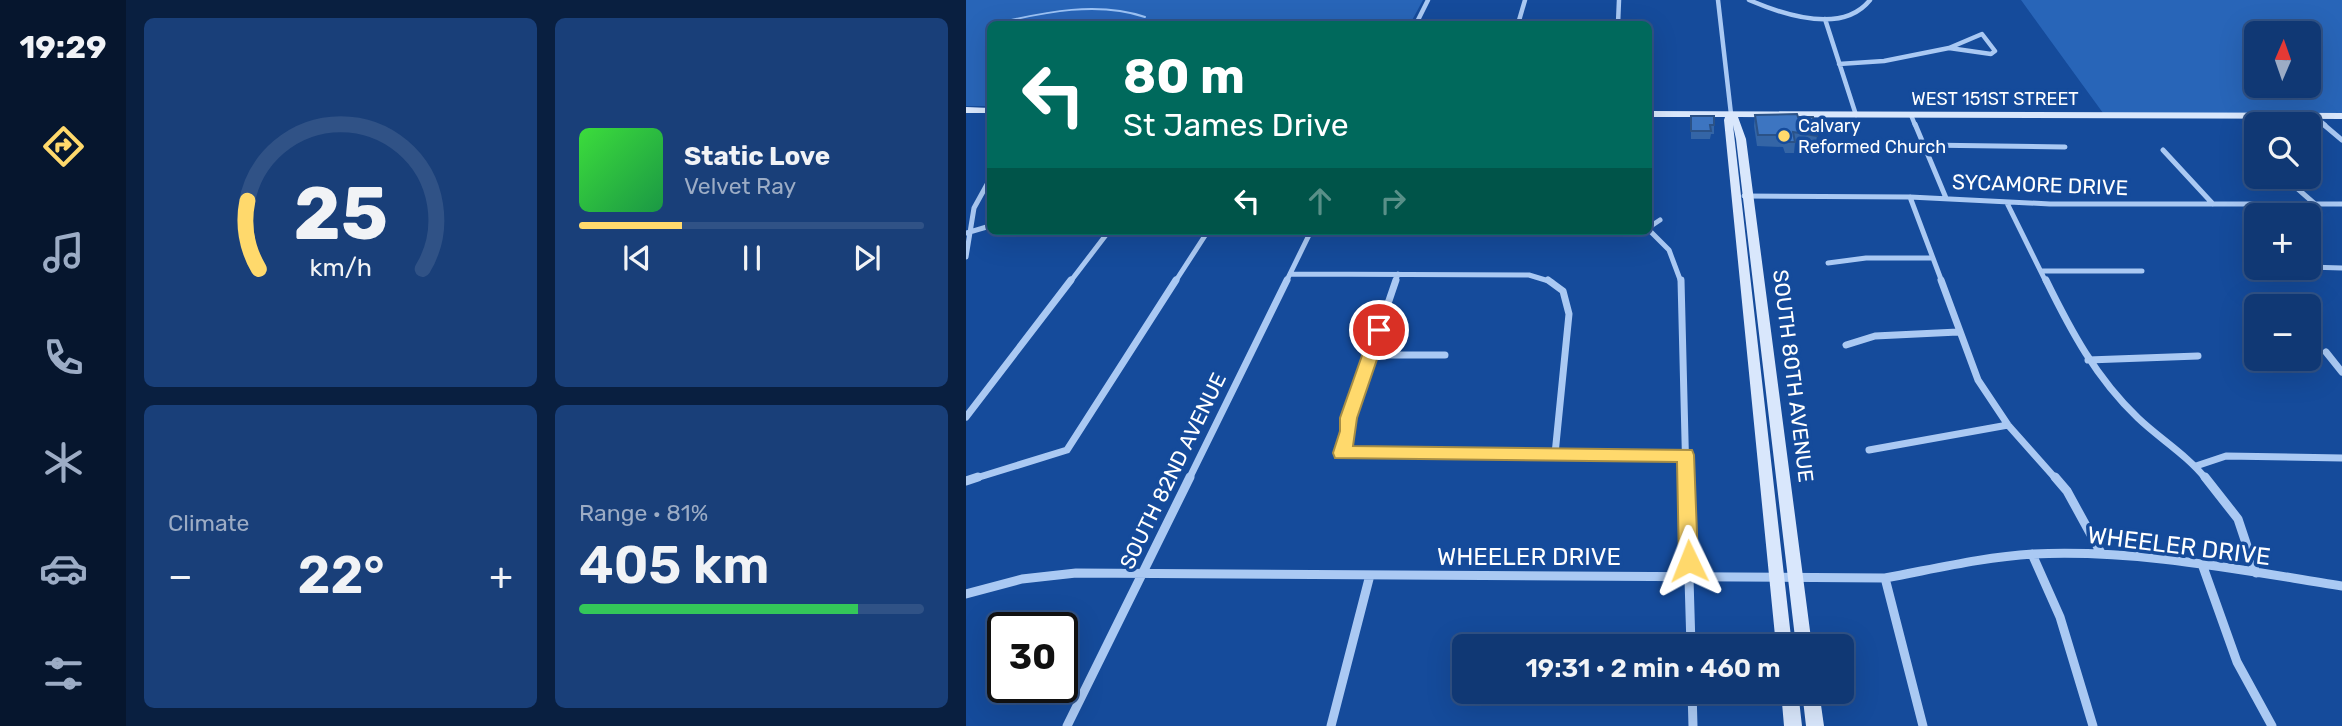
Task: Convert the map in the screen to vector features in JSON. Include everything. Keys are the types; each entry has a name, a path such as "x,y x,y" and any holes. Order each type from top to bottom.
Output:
{"street":[{"path":"1418,21 1428,0"},
{"path":"1519,21 1525,0"},
{"path":"1618,21 1619,0"},
{"name":"SOUTH 80TH AVENUE","path":"1718,0 1731,114 1728,120 1742,196 1803,634"},
{"path":"1749,0 1781,13 1825,19 1858,12 1868,5 1870,0"},
{"path":"1825,19 1856,115"},
{"path":"1839,64 1884,61 1949,48 1982,34 1995,51 1991,54 1949,48"},
{"path":"966,110 987,111"},
{"name":"WEST 151ST STREET","path":"1652,114 2244,116"},
{"path":"1911,115 1946,198"},
{"name":"WEST 151ST STREET","path":"2321,116 2342,116"},
{"path":"2321,122 2342,140"},
{"path":"1924,145 2065,147"},
{"path":"2163,150 2213,204"},
{"path":"966,257 968,216 974,201 987,183"},
{"path":"2298,189 2314,203"},
{"name":"SOUTH 80TH AVENUE","path":"1742,196 1783,634"},
{"name":"SYCAMORE DRIVE","path":"1742,196 1910,197 2007,203 2244,204"},
{"path":"1910,197 1978,380 2008,425 2067,491 2101,552"},
{"path":"2007,203 2088,360 2116,396 2138,418 2196,466 2238,519 2256,573"},
{"name":"SYCAMORE DRIVE","path":"2321,204 2342,204"},
{"path":"1652,225 1660,220"},
{"path":"966,233 987,227"},
{"path":"1652,232 1670,249 1678,264 1681,278 1691,634"},
{"path":"966,417 1106,235"},
{"path":"966,481 1067,450 1205,235"},
{"name":"SOUTH 82ND AVENUE","path":"1066,726 1309,235"},
{"path":"1828,263 1866,258 1931,258"},
{"path":"2321,267 2342,268"},
{"path":"2042,271 2142,271"},
{"path":"1290,274 1529,275 1558,284 1569,300 1569,314 1555,454"},
{"path":"1398,274 1349,418 1342,453 1685,455"},
{"path":"1846,345 1875,336 1958,332"},
{"path":"2326,352 2342,372"},
{"path":"1370,355 1445,355"},
{"path":"2088,360 2198,356"},
{"path":"1869,450 2008,425"},
{"path":"2196,466 2226,456 2342,458"},
{"name":"WHEELER DRIVE","path":"966,594 992,585 1048,575 1885,578 1987,559 2032,554 2101,552 2202,564 2342,586"},
{"path":"2032,554 2060,610 2077,684 2092,726"},
{"path":"2202,564 2237,662 2272,726"},
{"path":"1331,726 1370,575"},
{"path":"1885,578 1923,726"},
{"path":"1692,704 1693,726"},
{"path":"1790,704 1793,726"},
{"path":"1812,704 1815,726"}],"shaded area":[{"path":"966,0 1423,0 1412,21 987,21 987,106 966,106"},
{"path":"2021,0 2342,0 2342,114 2103,113"}],"building":[{"path":"1797,114 1798,117 1813,117 1817,136 1793,132 1795,142 1786,142 1785,135 1758,135 1755,115"},
{"path":"1691,116 1714,116 1714,125 1710,125 1711,131 1691,131"}],"waterway":[{"path":"1007,21 1053,12 1090,9 1127,12 1145,17"}],"place":[{"name":"Calvary Reformed Church","path":"1784,136"}],"route":[{"path":"1379,330 1349,418 1342,453 1685,455 1689,561"}]}
